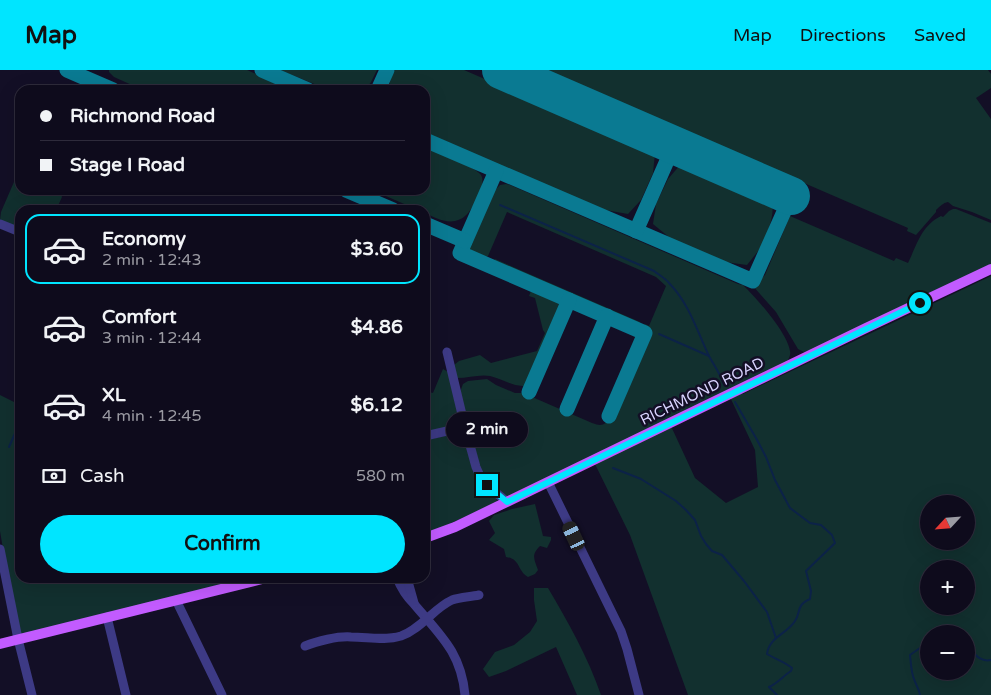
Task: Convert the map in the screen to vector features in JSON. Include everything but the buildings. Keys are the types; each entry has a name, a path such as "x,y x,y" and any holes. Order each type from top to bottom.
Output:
{"main road":[{"name":"RICHMOND ROAD","path":"430,536 456,527 991,269"},
{"path":"0,644 246,583"}],"street":[{"path":"0,224 15,230"},
{"path":"447,352 465,428 480,476 487,485 507,502"},
{"path":"430,435 465,428"},
{"path":"548,482 621,631 639,695"},
{"path":"0,549 18,639 32,695"},
{"path":"400,583 405,594 449,644 464,681 465,695"},
{"path":"408,583 414,604"},
{"path":"305,646 345,637 376,639 397,637 409,632 445,604 453,600 479,595"},
{"path":"176,600 222,695"},
{"path":"107,618 126,695"}],"green space":[{"path":"109,70 247,70 278,85 132,85 114,77"},
{"path":"280,70 377,70 369,85 317,85"},
{"path":"395,70 464,70 655,153 653,173 641,200 628,214 605,210 468,153 430,134 430,85 389,85"},
{"path":"531,70 988,70 991,74 991,88 976,98 991,119 991,220 953,206 948,202 936,210 916,235 907,231 908,228 804,183 802,188"},
{"path":"430,150 464,164 481,175 482,184 478,197 468,213 461,219 447,221 430,215 430,205 406,205 384,195 430,195"},
{"path":"681,164 771,201 772,212 767,233 759,250 747,265 725,262 694,250 670,238 653,224 656,204 668,179"},
{"path":"15,180 15,195 61,195 62,197 58,205 15,205 15,227 0,220 1,212"},
{"path":"506,184 743,285 778,325 788,343 790,356 787,362 512,496 506,496 482,475 460,392 463,384 468,381 487,379 515,393 523,393 592,423 603,424 611,417 646,333 643,329 645,324 649,326 666,286 656,277 507,212 488,256 481,259 469,254 469,248 495,190 500,185"},
{"path":"953,209 991,223 991,265 809,351 804,352 798,349 776,312 753,286 765,275 790,216 894,261 896,258 908,263 920,236 929,225"},
{"path":"495,259 640,323 634,325 497,266 494,262"},
{"path":"991,276 991,695 688,695 630,535 593,460 670,424 695,478 726,503 758,487 755,450 729,395 738,391 743,394"},
{"path":"533,286 548,292 556,298 559,302 560,313 529,385 514,385 495,377 486,376 457,378 454,365 459,361 480,355 491,363 537,351 545,333 535,298 529,296"},
{"path":"443,369 448,372 459,419 449,429 430,433 430,392 433,393"},
{"path":"0,395 15,402 15,583 245,583 18,639 0,531"},
{"path":"459,433 464,436 478,481 497,501 430,532 430,439"},
{"path":"535,504 543,536 551,537 551,540 547,548 540,546 535,552 538,570 535,574 528,577 514,560 506,557 504,549 489,540 495,533 489,521 494,515"},
{"path":"534,588 548,588 584,653 601,695 577,695 556,647 489,677 483,669 495,652 514,645 530,632 537,621"}],"waterway":[{"path":"500,205 654,271 664,278 687,307 724,385"},
{"path":"659,334 709,356"},
{"path":"735,402 766,457 775,480 790,508 810,523 821,525 832,535 835,543 806,571 811,591 810,599 801,606 797,618 792,625 768,648 767,654 792,668 791,671 769,687 777,695"},
{"path":"9,447 15,433"},
{"path":"613,468 641,479 676,501 686,510 695,520 706,544 712,551 722,555 767,612 776,638"},
{"path":"920,648 910,655 912,673 920,695"},
{"path":"975,654 980,659 991,660"}],"taxiway":[{"path":"67,70 102,85"},
{"path":"262,70 296,85"},
{"path":"380,85 387,70"},
{"path":"430,142 753,281 791,196"},
{"path":"636,231 674,145"},
{"path":"496,171 460,253 645,333 609,416"},
{"path":"358,195 381,205"},
{"path":"430,226 465,241"},
{"path":"529,392 569,300"},
{"path":"567,409 607,316"}],"runway":[{"path":"501,70 791,196"}],"route":[{"path":"487,485 507,502 920,303"}]}
